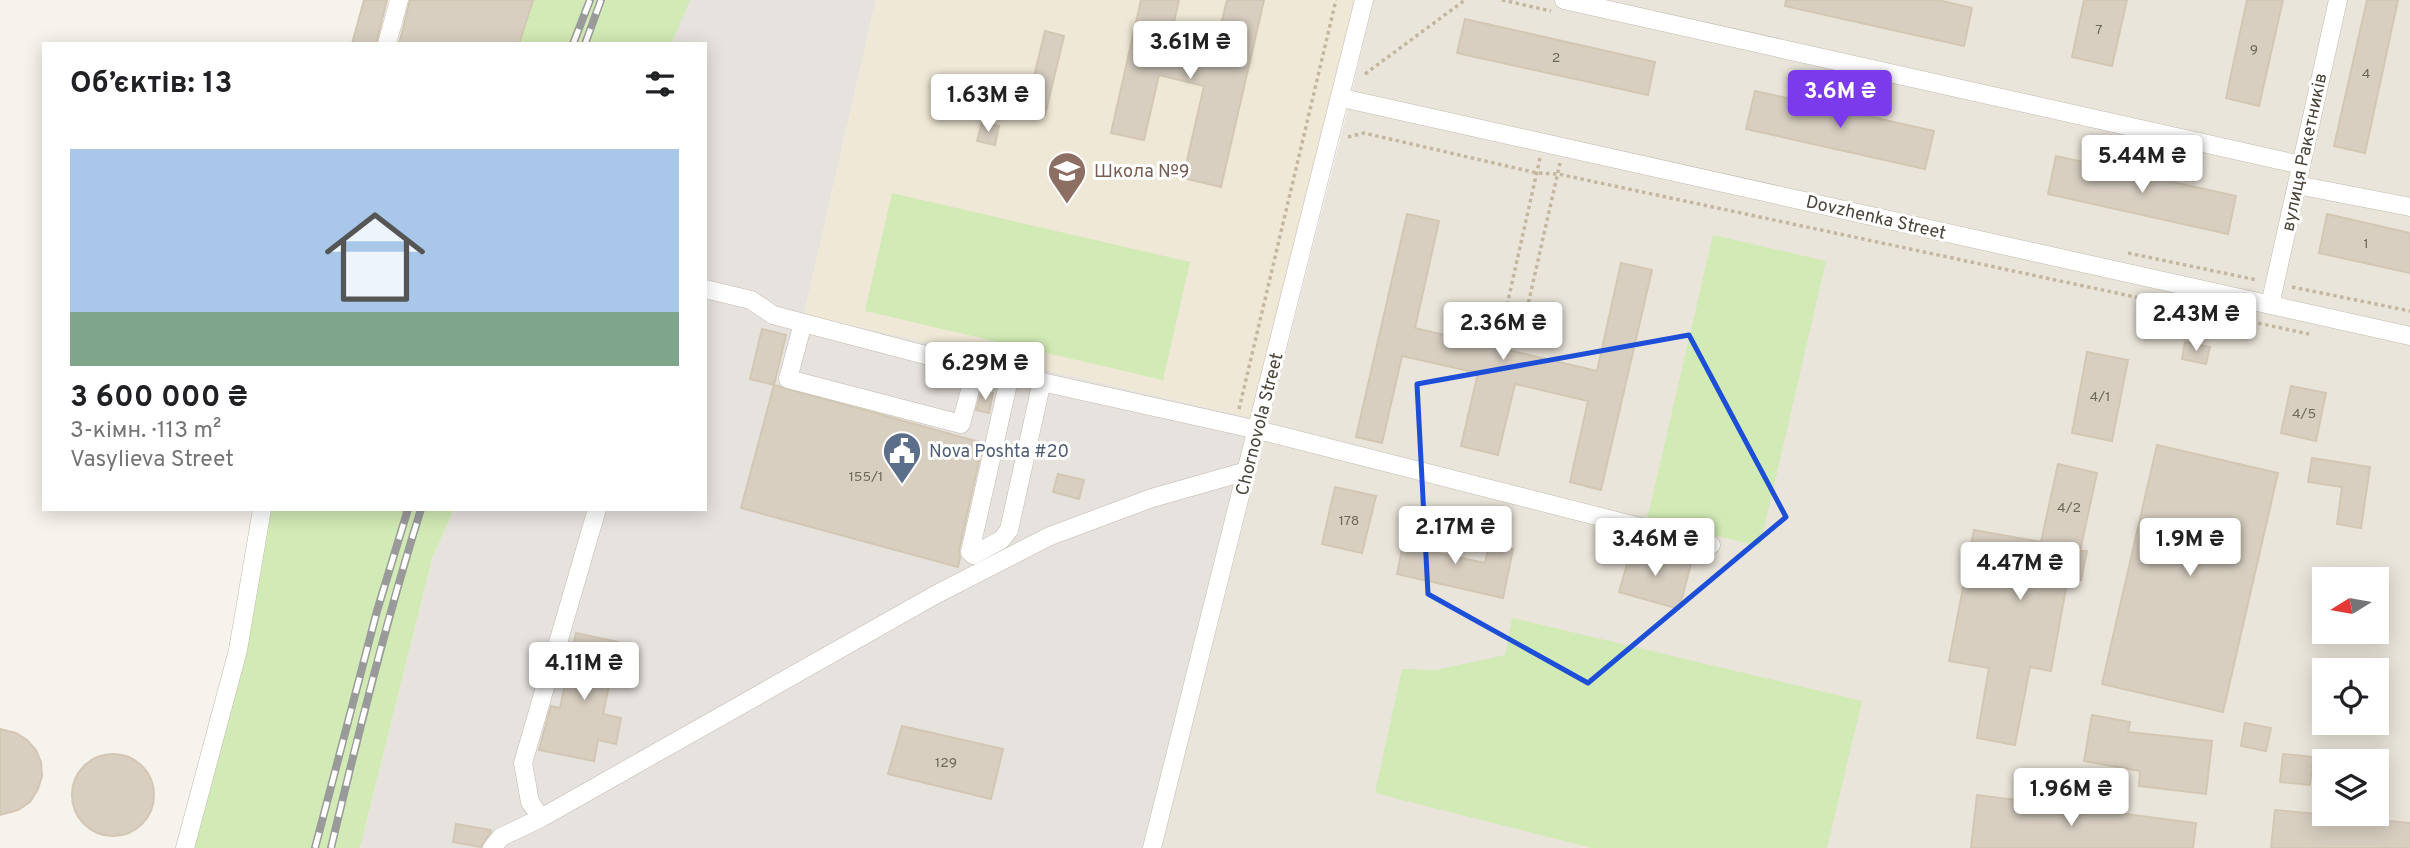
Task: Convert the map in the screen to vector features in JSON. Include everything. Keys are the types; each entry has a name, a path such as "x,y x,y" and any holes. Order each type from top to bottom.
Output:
{"street":[{"path":"388,42 399,0"},
{"name":"Chornovola Street","path":"1152,848 1342,98 1364,0"},
{"path":"1564,0 1594,3 2301,164"},
{"name":"вулиця Ракетників","path":"2270,305 2338,0"},
{"name":"Dovzhenka Street","path":"1342,98 2410,336"},
{"path":"2297,185 2410,207"},
{"path":"707,289 751,300 773,315 976,368 1258,430 1710,544"},
{"path":"803,323 788,379 948,421 961,424 976,368"},
{"path":"1010,375 970,552 973,555 1001,540 1009,530 1042,381"},
{"path":"492,848 501,837 541,818 936,595 1050,536 1152,498 1247,471"},
{"path":"185,848 238,650 262,511"},
{"path":"541,818 530,802 523,763 596,511"}],"path":[{"path":"1235,425 1336,0"},
{"path":"1365,74 1465,0"},
{"path":"1363,81 1367,61"},
{"path":"1348,137 1364,133 1537,173 1558,174 2315,335"},
{"path":"1544,143 1505,314 1525,318 1564,147"},
{"path":"2124,252 2410,311"}],"highlighted area":[{"path":"1689,335 1786,517 1588,683 1428,594 1417,384"}],"shaded area":[{"path":"642,0 876,0 804,314 1252,418 1143,848 360,848 432,559 453,511 707,511 707,42 625,42"},
{"name":"Школа №9","path":"876,0 1356,0 1252,418 804,314"},
{"path":"1373,0 2410,0 2410,328 1352,91"},
{"path":"1348,108 2410,345 2410,848 1161,848"}],"green space":[{"path":"533,0 690,0 672,42 520,42"},
{"path":"892,193 1190,262 1163,380 865,311"},
{"path":"1713,235 1826,261 1760,546 1647,520"},
{"path":"262,511 453,511 432,559 360,848 185,848"},
{"path":"1512,618 1862,701 1827,848 1592,848 1375,793 1402,669 1436,670 1505,655"}],"building":[{"path":"364,0 387,0 376,42 353,42"},
{"path":"410,0 533,0 520,42 400,42"},
{"path":"1141,0 1179,0 1168,48 1213,58 1227,0 1264,0 1221,187 1183,178 1204,86 1159,75 1144,140 1111,133"},
{"path":"1786,0 1938,0 1972,8 1964,46 1785,6"},
{"path":"2084,0 2127,0 2112,66 2072,57"},
{"path":"2247,0 2283,0 2259,106 2226,98"},
{"path":"2367,0 2398,0 2365,153 2334,146"},
{"path":"1465,19 1655,62 1648,95 1457,53"},
{"path":"1045,31 1064,36 1045,115 1021,109 1027,83 1032,85"},
{"path":"1755,91 1934,131 1925,169 1746,129"},
{"path":"982,122 999,126 995,145 977,141"},
{"path":"2056,156 2236,196 2228,234 2048,194"},
{"path":"1407,214 1439,221 1415,328 1597,371 1621,263 1652,270 1601,490 1570,482 1588,401 1515,384 1498,455 1461,446 1478,373 1402,356 1382,443 1356,437"},
{"path":"2327,214 2410,233 2410,273 2319,253"},
{"path":"762,329 786,335 774,385 750,379"},
{"path":"2185,342 2210,347 2206,364 2182,359"},
{"path":"2087,352 2128,360 2112,441 2072,433"},
{"path":"774,385 983,443 959,550 958,567 741,508"},
{"path":"2291,386 2326,393 2316,441 2281,433"},
{"path":"982,391 993,393 989,413 976,410"},
{"path":"2157,445 2278,473 2223,712 2102,684"},
{"path":"2312,458 2370,467 2361,528 2337,524 2342,487 2308,482"},
{"path":"2058,464 2097,473 2080,551 2087,551 2081,580 2068,577 2051,671 2030,667 2015,745 1977,738 1989,668 1949,661 1974,530 2041,542"},
{"path":"1058,474 1084,480 1079,499 1053,492"},
{"path":"1335,487 1376,496 1362,553 1322,544"},
{"path":"1407,524 1427,529 1423,550 1485,563 1489,544 1513,549 1503,598 1397,574"},
{"path":"1632,547 1691,564 1679,609 1619,592"},
{"path":"576,633 618,642 603,714 621,718 616,744 598,740 594,761 539,750 551,706 560,708"},
{"path":"2092,715 2130,722 2128,732 2212,741 2206,794 2139,786 2140,771 2084,761"},
{"path":"2245,723 2271,728 2266,751 2241,746"},
{"path":"902,726 1003,749 991,799 888,774"},
{"path":"0,729 16,733 36,750 41,762 42,776 30,802 18,810 0,815"},
{"path":"105,754 121,754 136,760 148,772 154,795 148,818 136,830 121,836 105,836 90,830 78,818 72,803 72,787 78,772 90,760"},
{"path":"2283,754 2312,757 2310,785 2280,782"},
{"path":"1977,795 2196,823 2193,848 1971,848"},
{"path":"2275,810 2312,814 2312,826 2389,826 2389,821 2410,823 2410,848 2271,848"},
{"path":"456,824 491,832 481,847 453,842"}],"railway":[{"path":"574,42 590,0"},
{"path":"586,42 601,0"},
{"path":"315,848 377,611 407,511"},
{"path":"331,848 373,678 420,511"}],"place":[{"name":"Школа №9","path":"1067,205"},
{"name":"Nova Poshta #20","path":"902,485"}]}
